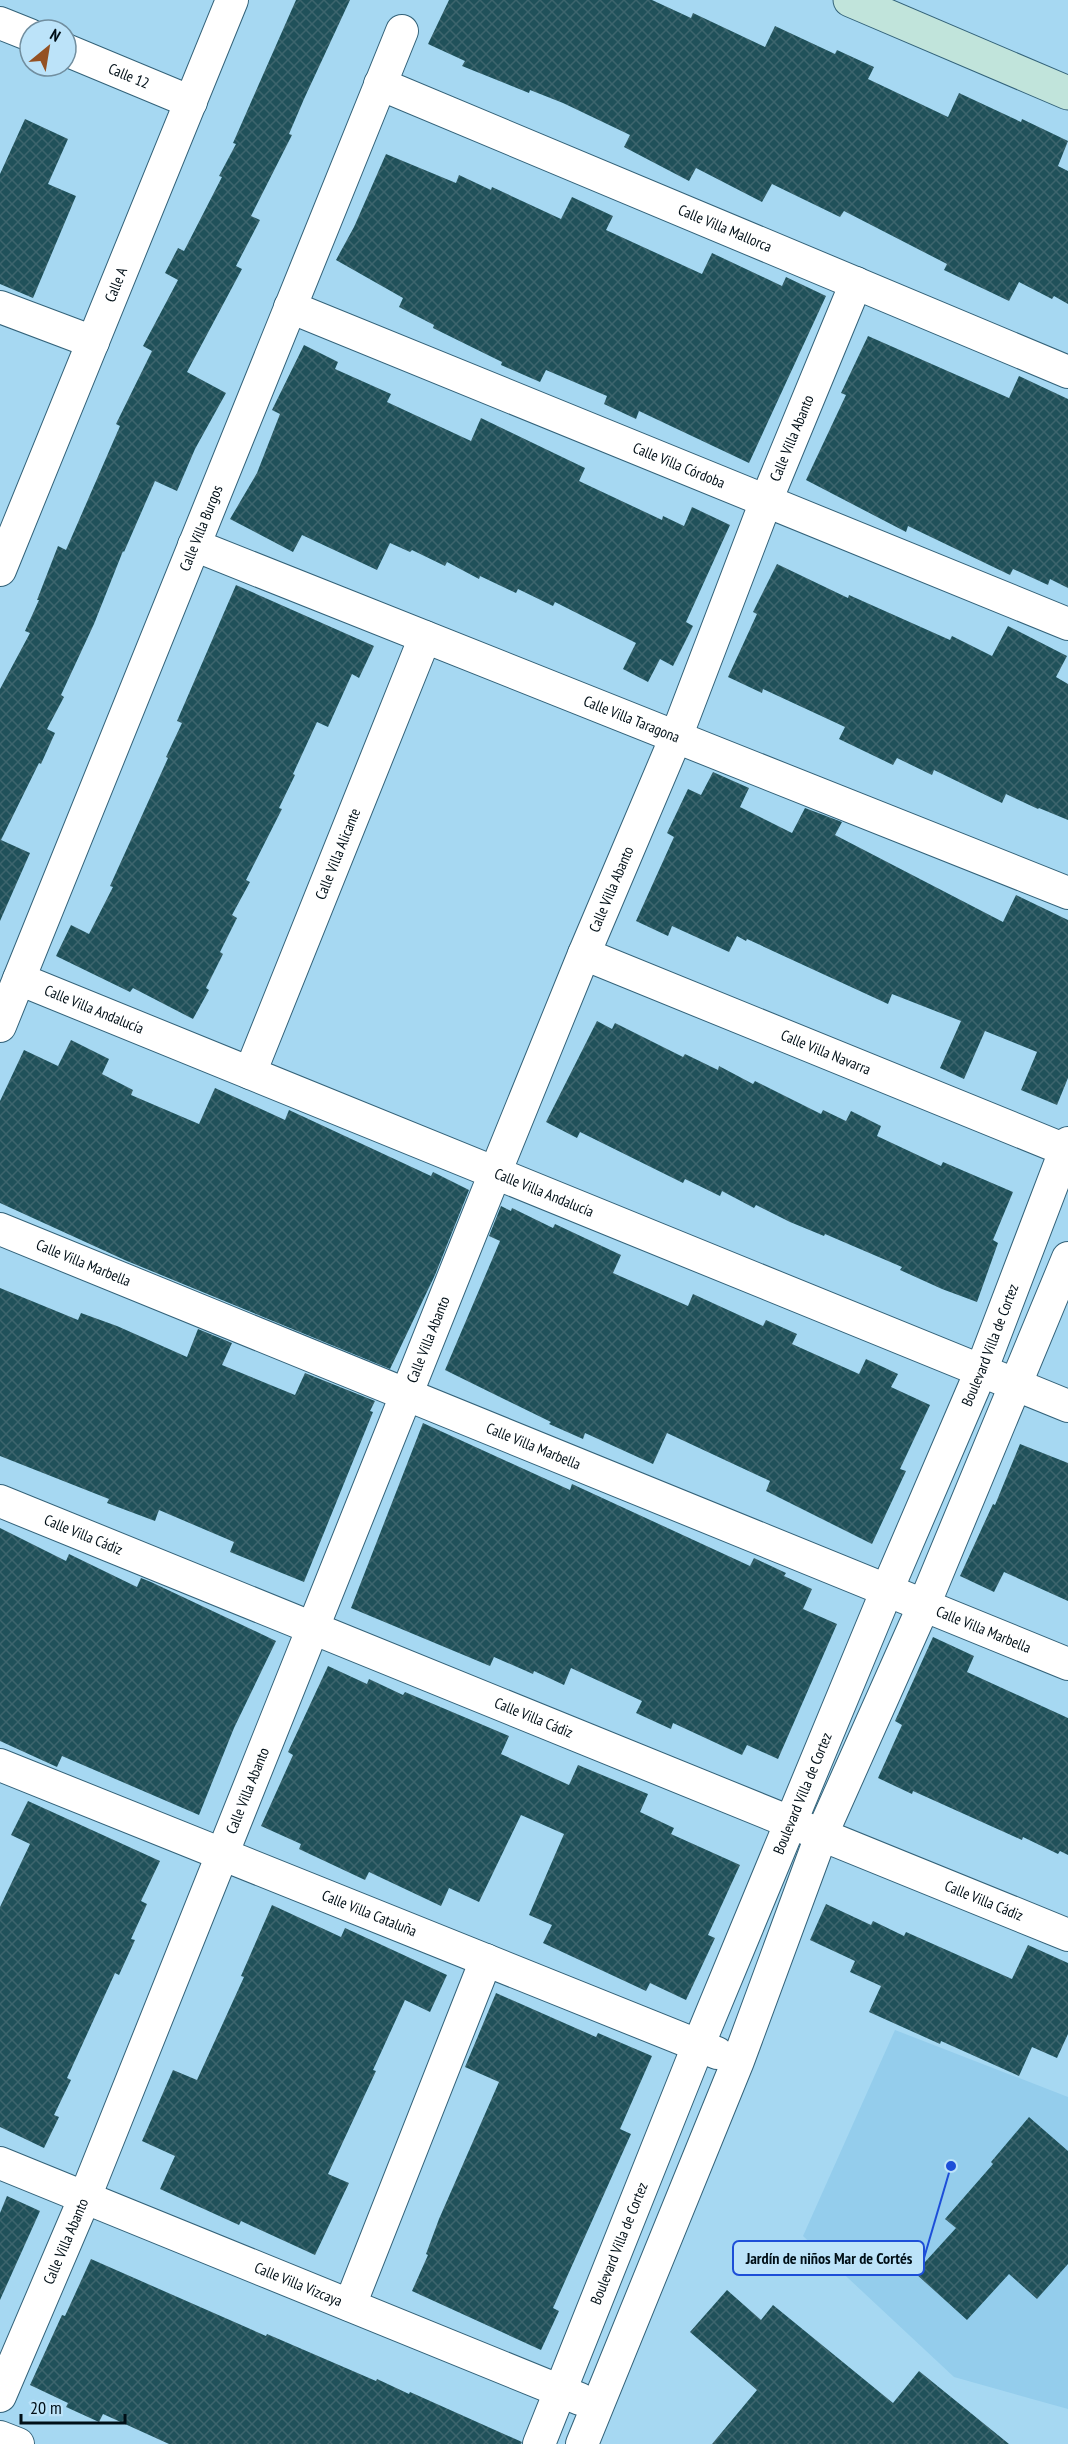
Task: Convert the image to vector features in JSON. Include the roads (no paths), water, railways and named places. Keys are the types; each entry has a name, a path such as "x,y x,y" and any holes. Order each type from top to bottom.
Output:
{"street":[{"name":"Calle A","path":"0,570 232,0"},
{"path":"850,0 1068,93"},
{"path":"0,22 18,30"},
{"name":"Calle Villa Burgos","path":"0,1026 402,31"},
{"name":"Calle 12","path":"78,55 190,102"},
{"name":"Calle Villa Mallorca","path":"380,84 1068,372"},
{"name":"Calle Villa Abanto","path":"0,2396 85,2197 315,1628 495,1173 676,737 766,501 856,283"},
{"path":"0,307 93,342"},
{"name":"Calle Villa Córdoba","path":"290,307 1068,624"},
{"name":"Calle Villa Taragona","path":"194,544 1068,893"},
{"name":"Calle Villa Alicante","path":"250,1073 425,637"},
{"name":"Calle Villa Navarra","path":"584,954 1067,1148"},
{"name":"Calle Villa Andalucía","path":"19,979 1068,1406"},
{"name":"Boulevard Villa de Cortez","path":"539,2444 698,2046 887,1590 981,1371 1067,1148"},
{"name":"Calle Villa Marbella","path":"0,1229 1068,1664"},
{"path":"582,2444 738,2061 821,1836 924,1605 1068,1258"},
{"name":"Calle Villa Cádiz","path":"0,1500 1068,1935"},
{"name":"Calle Villa Cataluña","path":"1,1769 223,1855 738,2061"},
{"path":"350,2305 486,1960"},
{"name":"Calle Villa Vizcaya","path":"0,2163 597,2406"},
{"path":"0,2437 18,2444"}],"place":[{"name":"Jardín de niños Mar de Cortés","path":"951,2166"}]}
